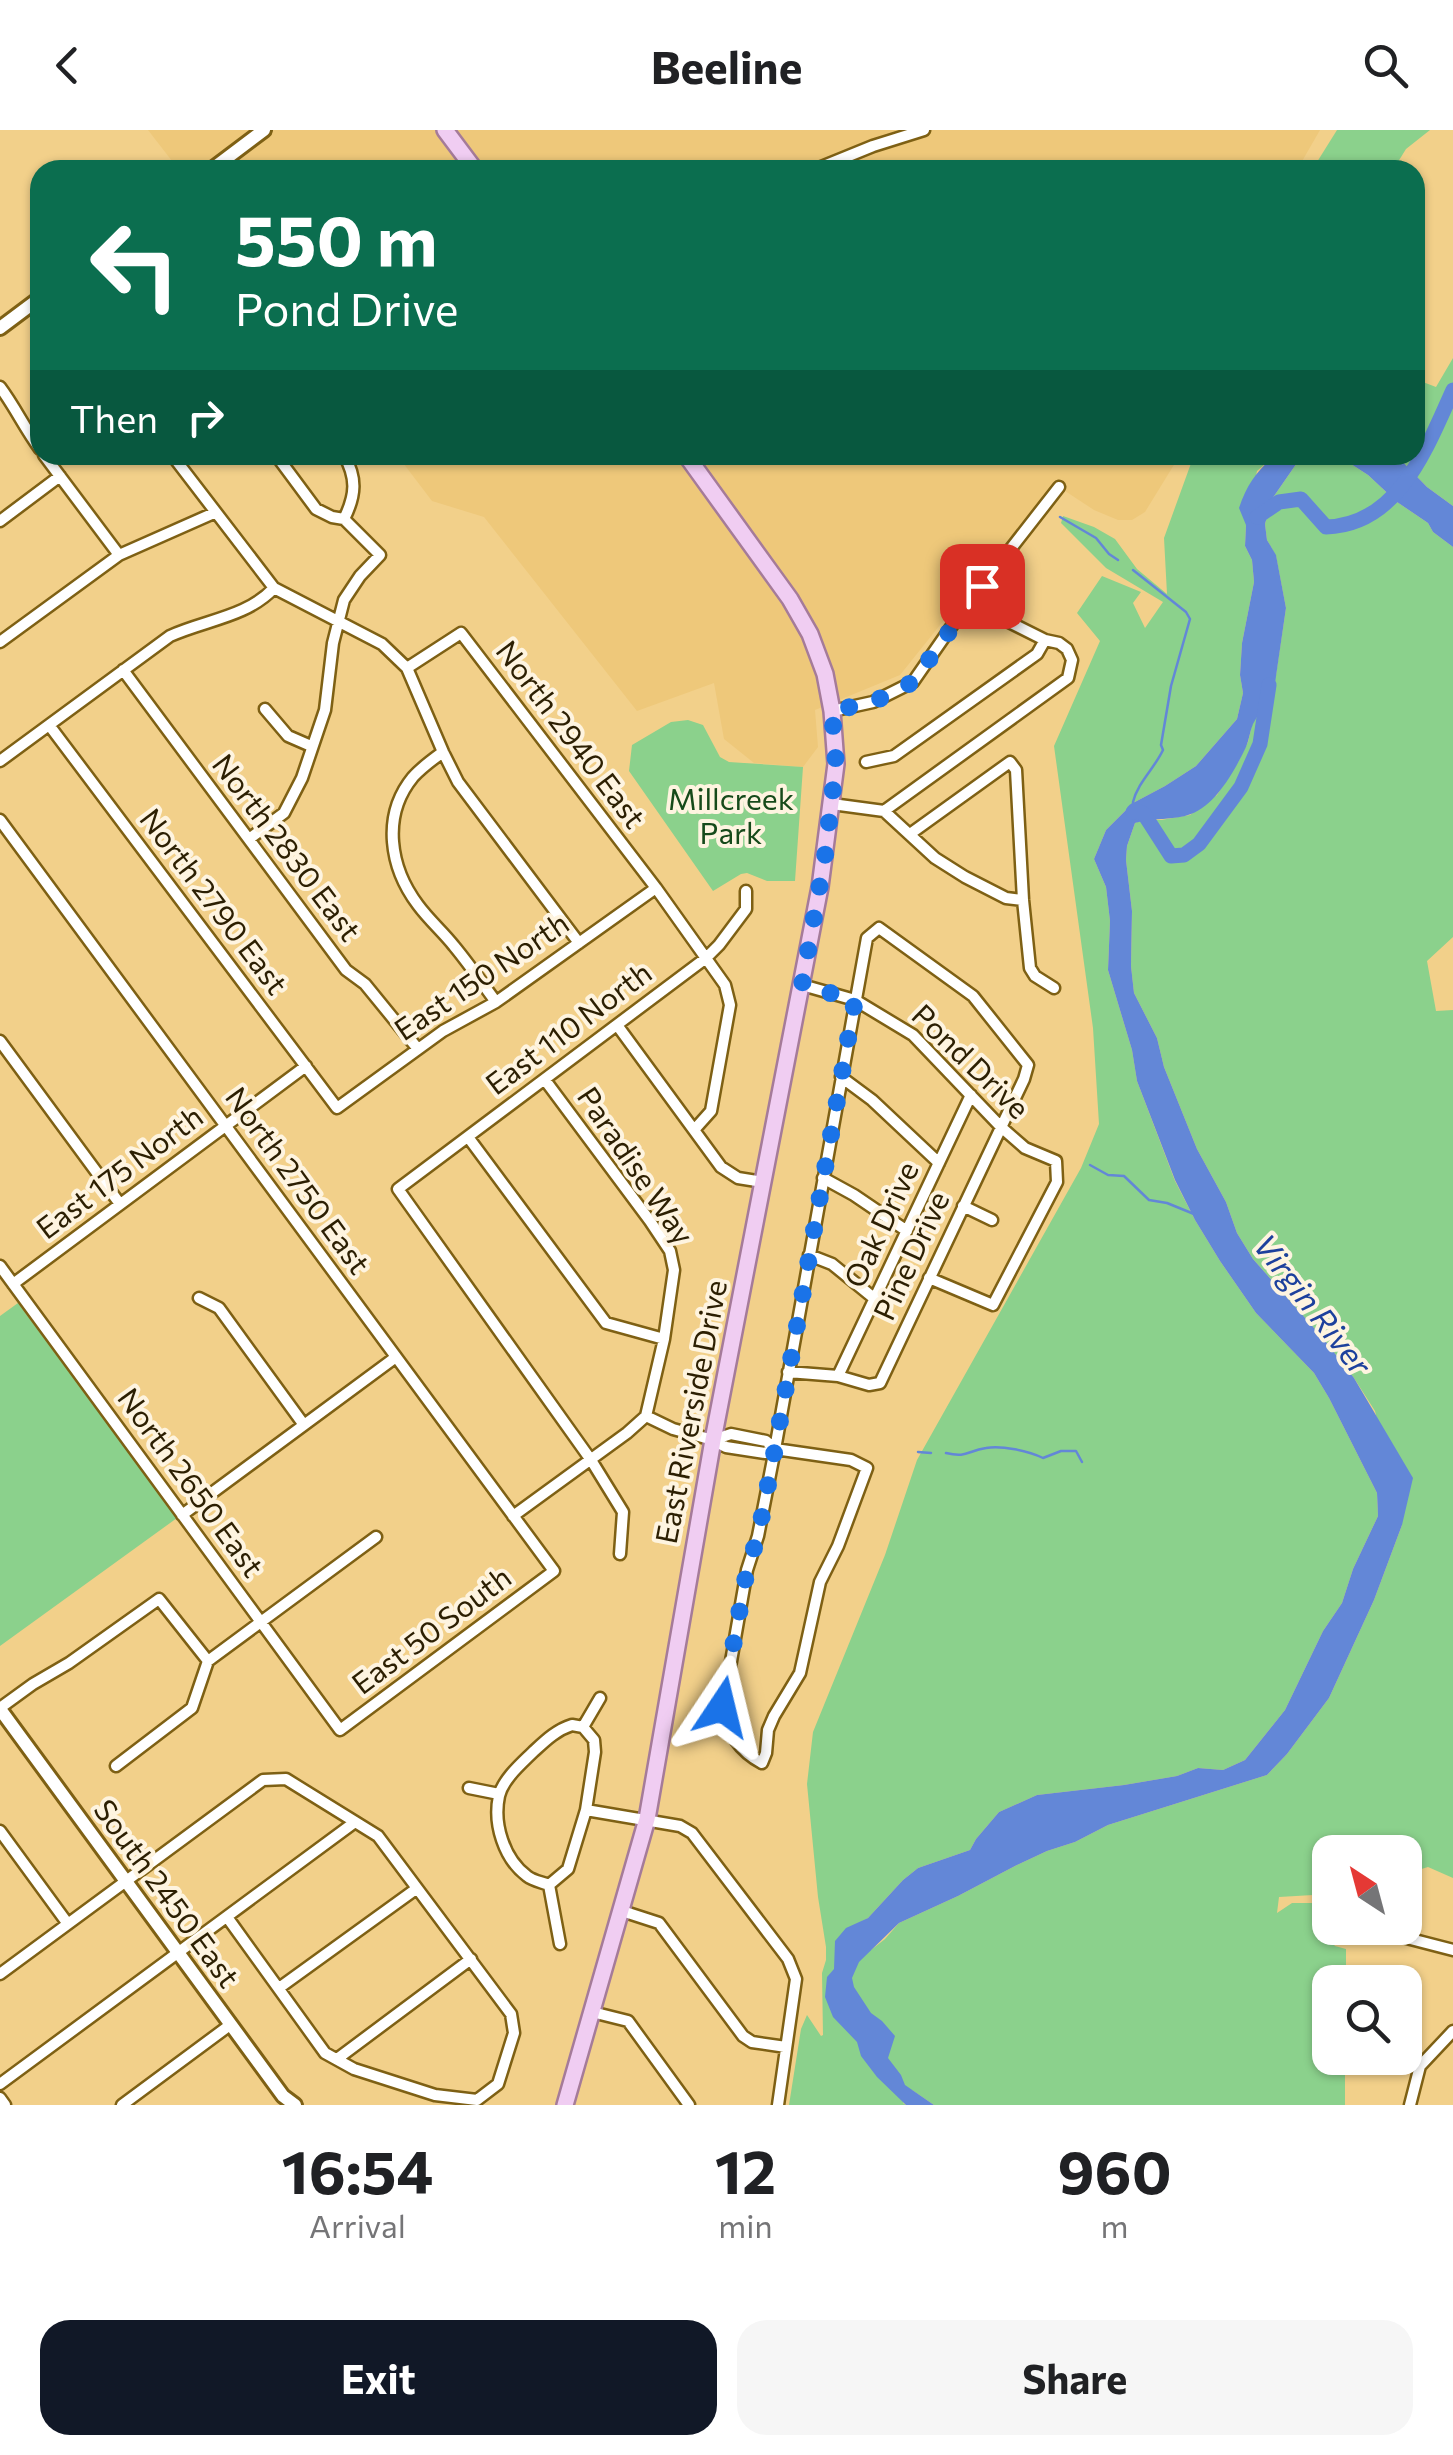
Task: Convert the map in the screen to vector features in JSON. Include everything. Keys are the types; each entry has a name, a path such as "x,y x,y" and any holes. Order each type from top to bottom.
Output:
{"main road":[{"path":"445,130 468,160"},
{"name":"East Riverside Drive","path":"565,2105 647,1820 714,1440 802,985 825,856 836,764 825,674 810,634 790,599 693,465"}],"street":[{"path":"224,160 264,130"},
{"path":"839,160 924,130"},
{"path":"0,328 30,306"},
{"path":"0,387 5,403 30,436"},
{"path":"52,465 119,555"},
{"path":"179,465 274,588 382,644 407,668 458,782 580,943"},
{"path":"248,839 284,813 302,778 325,710 333,643 344,600 380,555 344,518 316,509 283,465"},
{"path":"344,518 355,488 349,465"},
{"path":"0,521 60,476"},
{"path":"833,717 913,682 1000,561 1059,488"},
{"path":"0,642 119,555 214,513"},
{"path":"0,761 170,636 240,612 274,588"},
{"path":"884,812 1068,678 1072,660 1067,649 999,617"},
{"name":"North 2940 East","path":"407,668 460,633 656,888 725,985 730,1005 711,1111 694,1130"},
{"path":"866,762 894,756 1037,654 1045,640"},
{"name":"North 2830 East","path":"123,670 346,970 365,984 418,1049"},
{"path":"266,709 288,736 312,746"},
{"name":"North 2790 East","path":"48,725 337,1108"},
{"path":"443,752 410,780 402,795 394,815 395,860 418,905 496,1002"},
{"path":"910,834 1010,762 1016,770 1030,968 1054,988"},
{"path":"832,804 884,812 935,858 965,877 1006,898 1023,900"},
{"name":"North 2750 East","path":"0,820 554,1572"},
{"name":"East 150 North","path":"337,1108 443,1031 496,1002 656,888"},
{"name":"East 110 North","path":"591,1460 398,1190 706,958 746,909 746,892"},
{"name":"Pine Drive","path":"788,1372 838,1376 869,1385 880,1383 1028,1065 973,996 879,928 867,938 855,1000"},
{"name":"Pond Drive","path":"802,985 855,1000 913,1035 1001,1127 1026,1148 1056,1162 1058,1182 993,1305 929,1278"},
{"path":"513,1516 646,1416 726,1446 765,1453 775,1449 851,1460 867,1468 820,1582 800,1673 768,1730 762,1763 748,1756 726,1726 722,1707 747,1570 758,1536 775,1449 855,1000"},
{"path":"617,1025 721,1167 738,1178 764,1182"},
{"path":"0,1041 120,1204"},
{"name":"East 175 North","path":"12,1284 306,1066"},
{"path":"841,1077 872,1100 939,1163"},
{"name":"Paradise Way","path":"545,1080 670,1251 674,1270 664,1339 646,1416"},
{"name":"Oak Drive","path":"838,1376 971,1095"},
{"path":"468,1137 606,1323 664,1339"},
{"path":"823,1178 907,1230"},
{"path":"963,1206 992,1220"},
{"path":"809,1255 832,1264 875,1298"},
{"name":"North 2650 East","path":"0,1266 340,1730"},
{"path":"199,1298 219,1308 304,1425"},
{"path":"182,1515 396,1357"},
{"path":"591,1460 624,1512 620,1554"},
{"path":"116,1766 192,1708 208,1661 376,1537"},
{"name":"East 50 South","path":"340,1730 554,1572"},
{"path":"0,1708 159,1599 208,1661"},
{"path":"583,1727 600,1698"},
{"name":"South 2450 East","path":"0,1708 230,2026 277,2101 295,2105"},
{"path":"583,1727 594,1740 595,1752 586,1810 568,1869 549,1885 528,1878 504,1846 498,1827 499,1794 513,1773 560,1728 583,1727"},
{"path":"0,1974 262,1780 286,1780 378,1836 511,2014 514,2032 498,2084 477,2100 434,2100 337,2059 326,2052 227,1917"},
{"path":"470,1788 499,1794"},
{"path":"586,1810 680,1826 692,1833 788,1960 796,1980 778,2105"},
{"path":"0,2084 355,1822"},
{"path":"0,1831 68,1924"},
{"path":"549,1885 560,1944"},
{"path":"279,1988 416,1888"},
{"path":"622,1911 660,1923 742,2036 752,2042 786,2047"},
{"path":"1422,1942 1453,1950"},
{"path":"337,2059 472,1959"},
{"path":"592,2012 628,2021 689,2105"},
{"path":"122,2105 230,2026"},
{"path":"1410,2105 1420,2066 1453,2031"},
{"path":"0,2098 5,2105"}],"shaded area":[{"path":"148,130 1320,130 1303,160 171,160"},
{"path":"405,465 1174,465 1145,512 1132,520 1118,520 1094,510 1062,489 1029,514 900,675 815,710 818,747 803,767 754,763 724,739 714,683 637,711 484,517 432,501"}],"green space":[{"path":"1337,130 1430,130 1406,149 1399,160 1318,160"},
{"path":"1453,358 1453,506 1406,465 1425,465 1425,383 1436,387"},
{"path":"1190,465 1264,465 1257,471 1246,525 1245,546 1252,560 1254,582 1242,643 1243,693 1237,719 1196,766 1133,803 1106,830 1094,859 1106,887 1110,921 1108,970 1137,1081 1175,1181 1220,1261 1256,1313 1314,1373 1377,1493 1378,1516 1342,1603 1323,1631 1285,1710 1245,1760 1223,1770 1198,1768 1177,1776 1124,1785 1037,1795 999,1812 970,1850 918,1868 868,1918 851,1927 871,1950 899,1923 1047,1851 1108,1825 1267,1775 1329,1698 1374,1600 1402,1525 1375,1411 1354,1378 1253,1259 1237,1233 1226,1202 1197,1149 1164,1067 1157,1038 1134,993 1131,966 1132,911 1126,860 1135,823 1190,815 1217,795 1248,742 1276,675 1286,608 1265,524 1272,499 1296,465 1352,465 1453,547 1453,937 1427,961 1436,1011 1453,1010 1453,1878 1428,1867 1422,1869 1422,1835 1312,1835 1312,1895 1279,1897 1277,1913 1292,1903 1312,1903 1312,1945 1346,1949 1346,1965 1312,1965 1312,2075 1345,2075 1345,2105 934,2105 912,2090 903,2103 906,2105 789,2105 801,2029 807,2015 823,2035 822,1973 826,1947 807,1784 813,1732 885,1555 917,1460 1081,1168 1099,1124 1093,1028 1054,746 1100,641 1077,613 1102,576 1141,592 1133,603 1145,628 1163,602 1106,568 1061,523 1063,516 1115,539 1137,569 1167,594 1164,538"},
{"name":"Millcreek Park","path":"688,720 703,725 720,757 729,762 803,767 795,881 767,881 747,873 713,891 629,771 632,745 671,722"},
{"path":"18,1303 177,1518 0,1646 0,1316"}],"water":[{"path":"1296,465 1272,499 1265,524 1267,540 1276,555 1286,608 1274,690 1253,724 1236,766 1209,803 1184,816 1135,823 1126,860 1134,993 1157,1038 1164,1067 1197,1149 1226,1202 1237,1233 1253,1259 1354,1378 1413,1478 1402,1525 1374,1600 1329,1698 1267,1775 1108,1825 1047,1851 899,1923 859,1962 852,1978 854,1987 871,2013 895,2036 888,2058 905,2085 934,2105 906,2105 877,2077 861,2056 857,2042 833,2017 825,1997 827,1977 834,1969 835,1941 846,1928 868,1918 918,1868 970,1850 999,1812 1037,1795 1124,1785 1177,1776 1198,1768 1223,1770 1245,1760 1285,1710 1323,1631 1342,1603 1378,1516 1377,1493 1314,1373 1256,1313 1195,1220 1175,1180 1137,1081 1108,970 1110,921 1106,887 1094,859 1106,830 1133,803 1196,766 1237,719 1243,693 1242,643 1254,582 1252,560 1245,546 1246,525 1239,508 1253,478 1263,467"},
{"path":"1352,465 1406,465 1453,506 1453,547 1433,532 1428,523"}],"waterway":[{"name":"Virgin River","path":"1425,450 1453,390"},
{"name":"Virgin River","path":"1257,517 1279,502 1301,499 1326,527 1351,523 1373,513 1391,498 1416,465"},
{"path":"1060,517 1096,538 1118,560"},
{"path":"1133,570 1190,619 1171,686 1163,750 1133,802"},
{"name":"Virgin River","path":"1133,812 1144,814 1171,856 1184,855 1199,844 1241,787 1260,744 1269,685"},
{"path":"1090,1165 1108,1175 1124,1176 1149,1200 1194,1214"},
{"path":"946,1453 999,1447 1043,1458 1061,1451 1076,1451 1082,1462"},
{"path":"918,1452 931,1453"}],"route":[{"path":"722,1707 747,1570 758,1536 775,1449 855,1000 802,985 825,856 836,764 832,711 873,702 913,682 982,586"}]}
